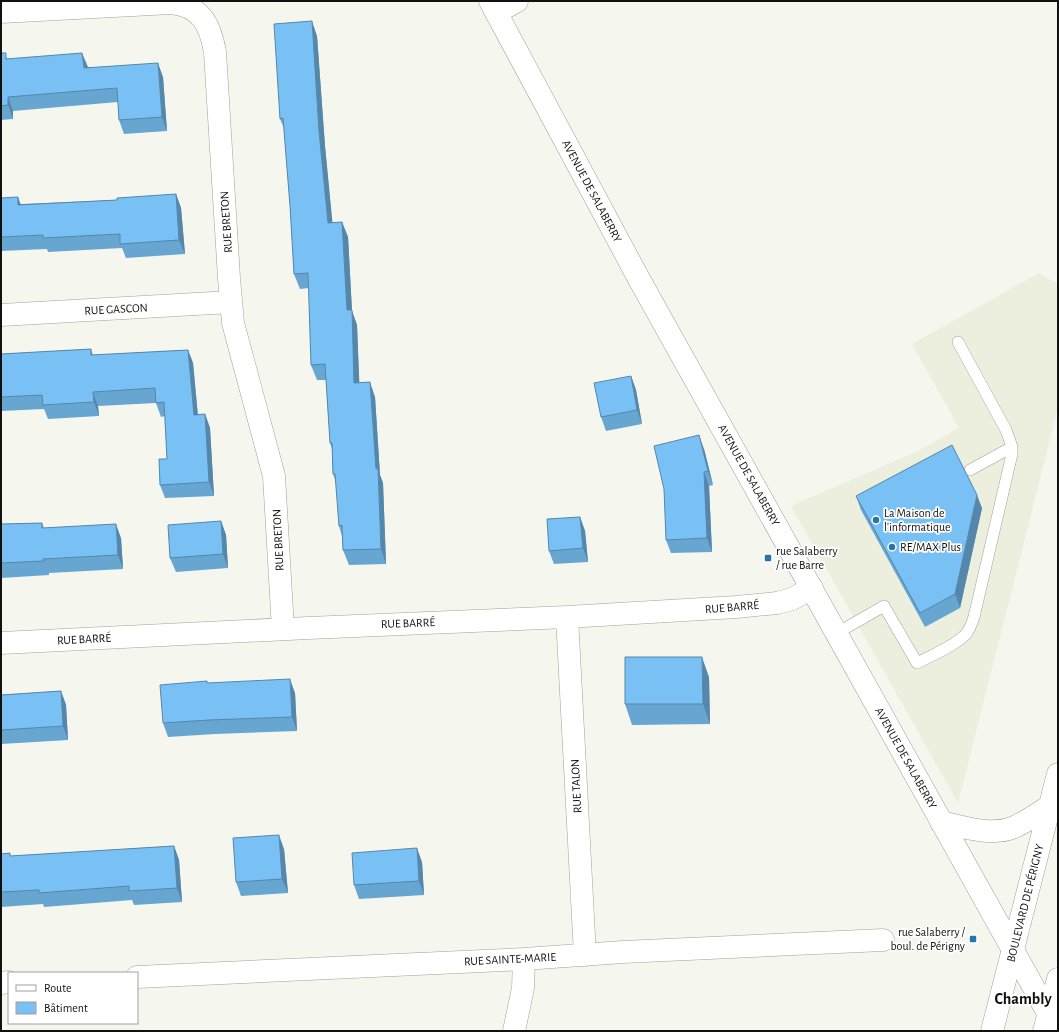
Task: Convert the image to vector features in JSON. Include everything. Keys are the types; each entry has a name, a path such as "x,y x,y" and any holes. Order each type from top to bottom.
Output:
{"street":[{"path":"493,7 517,1"},
{"name":"RUE BRETON","path":"1,12 170,3 184,5 201,15 208,26 215,52 233,323 274,476 283,629"},
{"name":"AVENUE DE SALABERRY","path":"493,7 639,279 1013,951 1050,1025"},
{"name":"RUE GASCON","path":"1,315 231,302"},
{"name":"RUE BARRÉ","path":"1,643 567,617 704,609 777,603 792,599 812,588"},
{"name":"RUE TALON","path":"567,617 585,955"},
{"name":"BOULEVARD DE PÉRIGNY","path":"992,1031 1058,774"},
{"path":"941,822 980,830 1007,829 1019,824 1050,806"},
{"name":"RUE SAINTE-MARIE","path":"138,976 524,959 623,952 883,940"},
{"path":"514,1031 523,988 524,959"},
{"path":"1050,1025 1058,979"}],"lane":[{"path":"837,633 884,606 917,663 960,640 966,633 974,617 1012,454 1012,447 1006,430 958,342"},
{"path":"970,470 1012,447"}],"shaded area":[{"path":"1039,273 1058,284 1058,408 958,803 791,506 918,451 959,428 912,344"}],"building":[{"path":"312,21 319,131 328,223 342,222 347,310 352,310 354,383 370,382 376,469 378,468 381,549 343,550 342,525 339,526 335,474 333,474 332,443 330,443 325,364 311,365 308,273 294,274 283,118 280,119 274,24"},
{"path":"1,53 6,53 6,59 82,53 84,68 158,63 162,117 119,120 117,88 8,97 8,105 1,106"},
{"path":"176,194 179,240 120,244 120,234 43,238 43,235 1,237 1,198 18,197 18,205 117,200 117,198"},
{"path":"91,349 91,355 188,350 194,415 205,414 209,482 160,485 159,459 167,459 164,402 156,403 155,388 93,392 94,402 43,405 42,395 1,397 1,354"},
{"path":"631,376 637,410 601,417 594,383"},
{"path":"699,435 708,471 704,472 707,538 666,540 664,489 654,446"},
{"path":"952,445 977,495 955,594 920,613 856,496"},
{"path":"580,517 583,548 549,551 547,519"},
{"path":"221,521 223,554 170,558 168,525"},
{"path":"42,523 42,528 116,524 118,555 1,563 1,524"},
{"path":"625,657 702,657 703,704 625,704"},
{"path":"290,679 292,717 163,723 160,685 207,681 207,683"},
{"path":"61,691 63,726 1,730 1,695"},
{"path":"279,835 282,879 236,882 233,838"},
{"path":"174,846 177,888 129,891 129,886 39,893 39,890 1,892 1,854 10,853 10,856"},
{"path":"417,848 419,881 354,885 352,853"}],"place":[{"name":"La Maison de l'informatique","path":"876,520"},
{"name":"RE/MAX Plus","path":"892,547"},
{"name":"rue Salaberry / rue Barre","path":"768,558"},
{"name":"rue Salaberry / boul. de Périgny","path":"973,939"}],"district":[{"name":"Chambly","path":"1023,998"}]}
